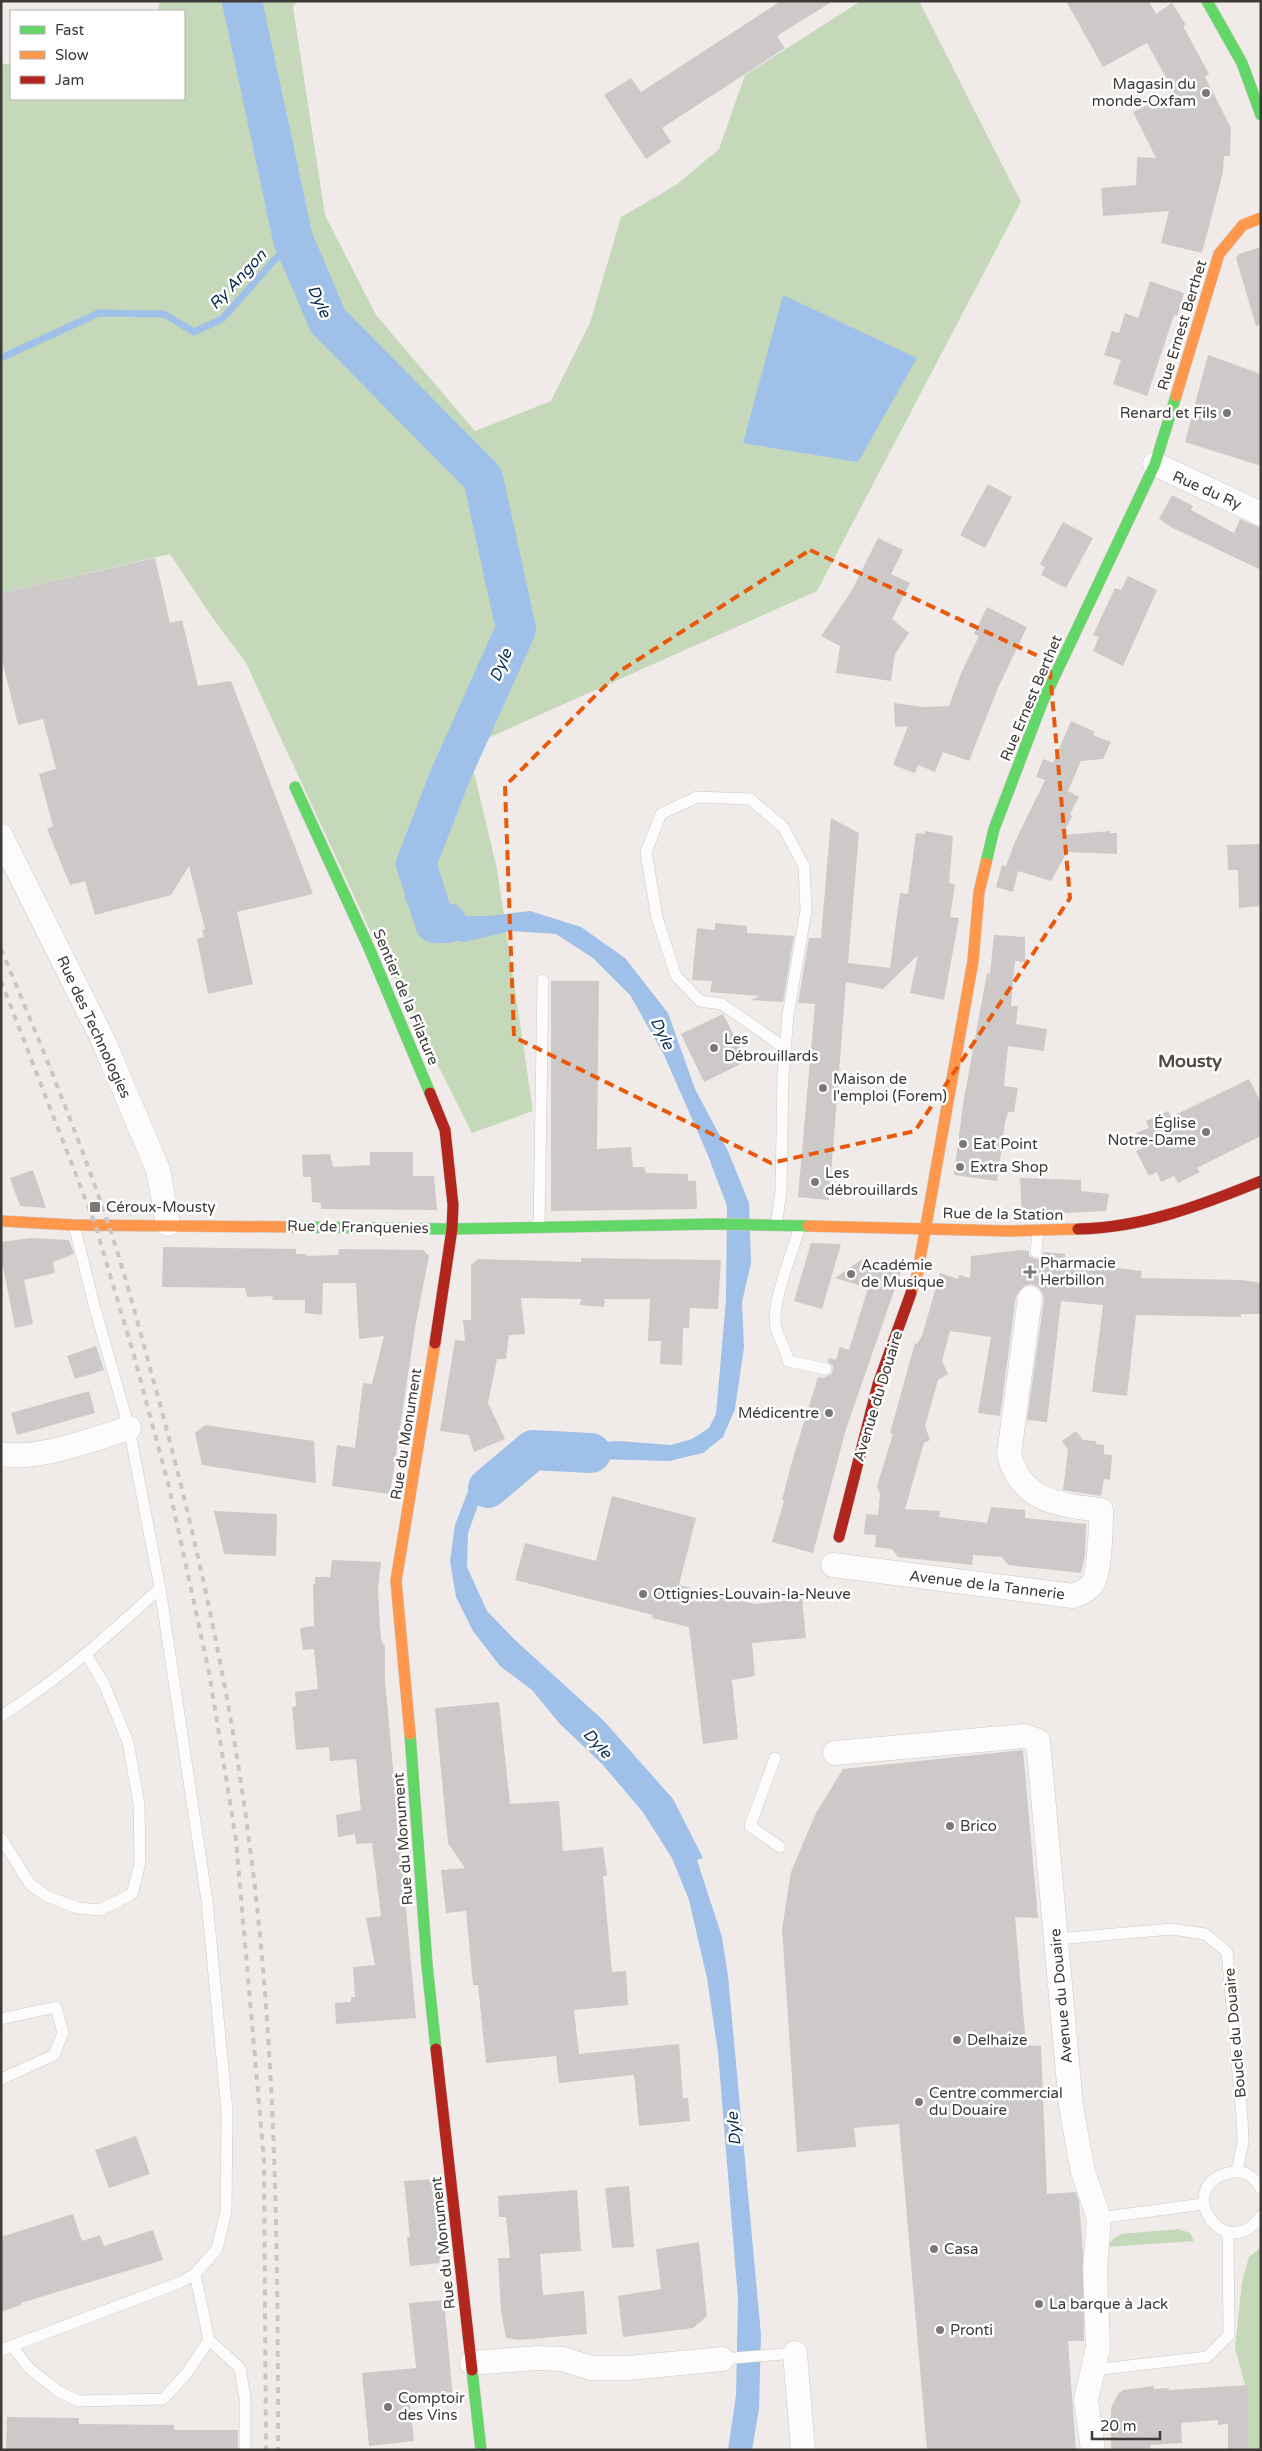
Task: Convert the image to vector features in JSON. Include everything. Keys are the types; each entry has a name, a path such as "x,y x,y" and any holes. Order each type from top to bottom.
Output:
{"street":[{"path":"1207,1 1242,63 1261,115"},
{"name":"Rue Ernest Berthet","path":"924,1228 972,962 979,892 994,829 1042,703 1155,464 1219,254 1243,225 1261,218"},
{"name":"Rue du Ry","path":"1155,464 1261,514"},
{"name":"Sentier de la Filature","path":"295,787 369,948 445,1130 453,1204 452,1229"},
{"name":"Rue des Technologies","path":"1,836 104,1040 158,1170 168,1224"},
{"name":"Rue de la Station","path":"716,1224 1038,1231 1093,1229 1146,1221 1210,1202 1261,1181"},
{"name":"Rue de Franquenies","path":"1,1222 74,1225 168,1224 452,1229 716,1224"},
{"name":"Avenue du Douaire","path":"836,1551 874,1383 917,1276 924,1228"},
{"name":"Rue du Monument","path":"452,1229 425,1412 396,1581 405,1663 427,1965 481,2450"},
{"name":"Avenue de la Tannerie","path":"836,1551 1073,1596 1086,1590 1094,1581 1101,1510 1058,1505 1025,1485 1013,1470 1009,1454 1030,1298"},
{"path":"1,1454 15,1456 66,1447 129,1428"},
{"name":"Avenue du Douaire","path":"835,1753 1025,1736 1038,1741 1071,2106 1084,2172 1099,2218 1095,2269 1098,2347 1086,2400 1093,2450"},
{"path":"786,2354 803,2450"},
{"path":"472,2363 537,2358 563,2359 591,2368 629,2368 722,2359"}],"lane":[{"path":"776,1225 781,1192 785,1048 788,1015 806,910 804,866 782,828 750,799 697,796 661,814 646,852 657,918 676,976 700,1001 722,1004 785,1048"},
{"path":"539,1227 542,980"},
{"path":"74,1225 94,1305 129,1428 160,1588 207,1901 227,2112 226,2211 217,2249 195,2274 182,2282 7,2348 58,2391 78,2401 163,2399 187,2373 209,2340"},
{"path":"800,1225 776,1304 776,1327 786,1350 788,1361 826,1368"},
{"path":"1036,1252 1038,1231"},
{"path":"1,1716 40,1692 160,1588"},
{"path":"1,1838 30,1884 46,1896 78,1908 100,1910 132,1894 140,1863 139,1804 128,1742 104,1684 86,1654"},
{"path":"775,1758 750,1826 780,1848"},
{"name":"Boucle du Douaire","path":"1057,1939 1172,1929 1205,1934 1227,1952 1244,2142 1237,2171"},
{"path":"1,2019 56,2007 63,2033 54,2055 1,2079"},
{"path":"1261,2189 1256,2180 1248,2175 1237,2171 1221,2174 1208,2187 1203,2204 1212,2224 1228,2232 1241,2232 1254,2226 1261,2216"},
{"path":"1099,2218 1203,2204"},
{"path":"1093,2370 1207,2357 1229,2335 1228,2232"},
{"path":"195,2274 209,2340 240,2368 245,2398 245,2450"},
{"path":"722,2359 786,2354"}],"highlighted area":[{"path":"810,550 1049,661 1070,898 915,1131 771,1163 514,1037 505,786 620,671"}],"green space":[{"path":"160,1 297,1 293,7 325,215 376,315 475,431 551,401 590,323 621,217 676,185 719,149 745,75 861,1 919,1 1021,202 817,591 468,747 497,869 533,1111 472,1133 367,924 246,663 212,617 170,554 1,593 1,63 10,65 10,100 185,100 185,10 158,10"},
{"path":"1179,2229 1190,2233 1194,2241 1107,2247 1113,2239 1121,2234"},
{"path":"1261,2247 1261,2450 1247,2450 1246,2388 1235,2348 1242,2282 1249,2257"}],"water":[{"path":"783,295 917,358 858,462 743,443"},
{"path":"427,878 428,891 438,909 459,916 488,916 530,911 581,927 625,958 668,1013 695,1089 728,1151 749,1203 751,1263 742,1302 744,1347 735,1409 723,1437 703,1453 669,1461 556,1458 510,1474 480,1500 468,1533 467,1567 487,1611 515,1640 604,1721 673,1799 703,1858 697,1860 722,1937 728,1976 761,2335 759,2409 752,2450 728,2450 736,2395 738,2299 718,2052 707,1978 689,1900 672,1858 642,1811 602,1764 560,1724 532,1690 500,1666 473,1631 456,1597 450,1561 455,1525 470,1486 502,1463 547,1447 618,1441 671,1445 692,1439 709,1428 716,1414 726,1299 727,1206 707,1153 664,1055 630,995 593,958 556,934 511,931 464,942 423,932 404,897"}],"building":[{"path":"781,1 833,1 777,36 785,48 662,128 671,142 646,159 604,95 631,78 641,92"},
{"path":"1066,1 1149,1 1156,14 1172,3 1186,25 1183,26 1209,74 1205,77 1231,128 1230,156 1224,156 1223,172 1202,253 1161,243 1169,211 1103,216 1101,188 1136,185 1137,157 1156,158 1133,112 1174,92 1147,43 1103,67"},
{"path":"1261,247 1261,325 1256,326 1236,258 1239,254"},
{"path":"1150,281 1184,293 1177,316 1174,315 1147,396 1113,384 1121,360 1104,355 1112,331 1119,333 1125,313 1138,318"},
{"name":"Renard et Fils","path":"1208,355 1261,374 1261,466 1185,442"},
{"path":"988,484 1012,497 985,548 960,535"},
{"path":"1172,495 1193,506 1191,510 1234,533 1240,519 1261,528 1261,570 1173,528 1159,519"},
{"path":"1063,522 1093,538 1066,588 1041,575 1045,567 1040,564"},
{"path":"878,538 903,550 891,574 910,583 892,619 909,633 895,654 891,681 836,673 840,646 821,636 851,592"},
{"path":"155,558 170,623 182,620 198,686 231,681 313,894 237,912 253,984 208,994 197,939 204,937 202,930 205,929 189,866 171,895 95,915 85,881 70,885 47,829 53,826 39,774 56,769 43,719 18,725 1,656 1,593"},
{"path":"1128,576 1157,590 1123,666 1093,651 1099,637 1093,635 1115,588 1121,590"},
{"path":"987,607 1027,627 998,688 969,761 943,752 935,772 918,765 915,773 893,765 908,726 895,727 894,703 923,707 949,706 962,671 979,636 974,634"},
{"path":"1071,721 1095,732 1093,735 1111,742 1103,759 1081,761 1068,791 1079,797 1070,814 1072,816 1063,835 1110,831 1110,833 1117,833 1117,854 1067,852 1051,881 1018,871 1013,892 996,887 1002,865 1006,866 1014,844 1045,780 1036,777 1043,759 1053,763"},
{"path":"831,818 859,833 848,963 890,968 900,893 908,894 916,833 925,834 925,831 953,836 949,883 955,884 950,917 959,918 944,1000 910,993 918,955 883,989 846,982 829,1200 798,1197 815,1004 798,1003 809,938 821,938"},
{"path":"1261,844 1260,906 1239,908 1238,870 1228,870 1227,845"},
{"path":"715,923 747,926 747,933 794,936 783,1002 751,1000 759,996 710,992 712,981 692,980 697,928 715,930"},
{"path":"994,935 1025,937 1025,962 1015,961 1011,1006 1018,1006 1016,1024 1047,1029 1044,1051 1008,1046 1004,1086 1018,1088 1014,1112 1008,1112 1005,1123 997,1181 954,1175 963,1104 987,973 990,974"},
{"path":"551,981 599,981 597,1149 631,1147 633,1167 644,1167 646,1173 688,1174 688,1181 696,1181 697,1209 551,1211"},
{"name":"Les Débrouillards","path":"723,1014 747,1061 704,1082 681,1034"},
{"name":"Église Notre-Dame","path":"1249,1079 1261,1103 1261,1136 1197,1168 1200,1172 1178,1183 1174,1176 1161,1182 1157,1172 1149,1176 1136,1151 1143,1148 1136,1133 1149,1128 1146,1121 1168,1111 1171,1117"},
{"path":"370,1152 413,1152 413,1176 434,1176 437,1210 321,1209 321,1203 312,1202 311,1177 303,1177 302,1155 330,1154 333,1167 370,1165"},
{"path":"33,1170 46,1208 20,1206 10,1178"},
{"path":"1020,1178 1081,1180 1081,1191 1109,1194 1106,1211 1022,1215"},
{"path":"31,1238 69,1240 74,1254 53,1262 55,1273 24,1280 33,1324 15,1328 3,1266 1,1266 1,1242"},
{"path":"811,1243 841,1244 822,1309 794,1301"},
{"path":"163,1247 296,1249 296,1254 306,1254 306,1256 338,1255 339,1249 423,1250 429,1256 415,1328 390,1494 332,1486 337,1445 355,1448 363,1383 372,1384 384,1336 359,1339 356,1283 323,1283 322,1315 305,1313 305,1300 272,1300 273,1296 247,1297 245,1288 162,1287"},
{"path":"1019,1250 1029,1251 1029,1256 1035,1259 1040,1259 1044,1252 1065,1254 1065,1259 1085,1260 1085,1264 1142,1271 1141,1278 1241,1280 1261,1283 1261,1314 1241,1314 1241,1317 1136,1315 1127,1396 1092,1392 1103,1305 1061,1301 1047,1422 1027,1420 1044,1299 1038,1287 1031,1284 1024,1286 1016,1296 1000,1416 978,1413 991,1337 950,1331 942,1361 948,1374 938,1380 925,1426 930,1440 924,1443 905,1509 940,1511 939,1517 987,1523 991,1507 1025,1510 1025,1518 1086,1524 1085,1555 1081,1573 1008,1565 1002,1557 973,1555 972,1565 898,1557 892,1549 875,1547 876,1535 864,1534 866,1514 878,1515 880,1494 877,1486 893,1434 890,1433 915,1343 917,1344 922,1336 940,1273 958,1279 959,1275 970,1278 971,1256"},
{"path":"867,1256 872,1262 901,1271 846,1429 813,1553 772,1542 784,1501 782,1500 793,1458 818,1377 823,1378 832,1374 833,1366 828,1362 829,1358 836,1360 840,1347 849,1350 868,1288 835,1278"},
{"path":"581,1258 721,1260 718,1309 690,1308 689,1328 683,1328 682,1365 660,1364 661,1341 648,1341 650,1299 605,1299 604,1307 580,1305 581,1299 521,1298 525,1334 509,1335 506,1359 497,1359 488,1403 505,1439 474,1452 469,1435 440,1431 455,1340 465,1341 463,1320 471,1320 471,1265 478,1259 581,1262"},
{"path":"96,1346 104,1370 75,1379 67,1356"},
{"path":"89,1391 95,1413 17,1435 11,1413"},
{"path":"205,1425 314,1441 316,1483 202,1465 195,1433"},
{"path":"1076,1431 1083,1440 1096,1441 1096,1444 1104,1445 1104,1454 1112,1455 1110,1480 1104,1479 1101,1496 1063,1490 1068,1450 1062,1441"},
{"path":"612,1496 696,1518 679,1585 755,1604 802,1599 806,1638 752,1643 755,1676 732,1680 738,1739 703,1744 689,1627 652,1618 653,1615 515,1580 525,1543 596,1561"},
{"path":"214,1511 277,1514 276,1556 224,1554"},
{"path":"332,1560 381,1562 378,1588 380,1628 382,1643 385,1645 385,1680 416,2018 336,2024 335,2003 351,2002 351,1997 355,1997 353,1967 375,1965 366,1918 381,1916 372,1843 356,1844 355,1834 338,1837 336,1815 361,1810 356,1759 330,1761 329,1747 296,1750 292,1707 296,1706 295,1692 318,1689 314,1649 303,1650 300,1628 314,1626 313,1584 315,1584 315,1577 330,1577"},
{"path":"499,1702 510,1804 559,1801 563,1851 603,1847 607,1876 603,1876 612,1972 626,1971 628,2005 574,2010 579,2054 679,2044 683,2098 688,2098 690,2121 639,2126 634,2075 559,2083 556,2056 486,2063 478,1985 473,1985 466,1911 446,1913 441,1870 465,1868 448,1843 435,1708"},
{"name":"Centre commercial du Douaire","path":"1023,1750 1038,1918 1015,1917 1026,2045 1041,2046 1047,2194 1076,2192 1079,2201 1083,2252 1084,2341 1068,2341 1076,2450 927,2450 899,2124 854,2128 856,2147 797,2152 782,1929 791,1872 816,1813 843,1769"},
{"path":"136,2136 150,2174 109,2188 95,2150"},
{"path":"433,2179 441,2263 410,2266 407,2237 410,2237 404,2181"},
{"path":"629,2186 634,2247 612,2248 605,2188"},
{"path":"577,2190 581,2251 540,2254 543,2295 584,2291 587,2334 520,2340 506,2338 501,2311 498,2258 510,2258 506,2217 499,2217 498,2196"},
{"path":"73,2214 82,2241 100,2235 104,2246 153,2230 163,2260 21,2303 21,2305 1,2312 1,2237"},
{"path":"699,2242 707,2316 693,2328 623,2337 618,2296 661,2289 656,2249"},
{"path":"444,2300 453,2398 410,2402 414,2441 369,2446 362,2373 416,2368 409,2303"},
{"path":"1248,2385 1247,2450 1228,2450 1228,2424 1218,2425 1218,2420 1181,2423 1182,2443 1150,2445 1150,2450 1111,2450 1111,2408 1118,2394 1123,2390 1154,2386 1154,2389 1169,2388 1169,2390"},
{"path":"7,2417 79,2418 79,2424 174,2425 174,2430 238,2430 238,2450 6,2450"}],"waterway":[{"name":"Dyle","path":"242,1 293,239 328,321 483,478 516,629 450,776 416,864 435,923 447,923"},
{"name":"Ry Angon","path":"1,358 99,313 164,314 194,332 222,319 293,239"},
{"name":"Dyle","path":"488,1488 533,1450 591,1453"}],"railway":[{"path":"1,949 70,1119 121,1263 184,1498 210,1612 232,1725 258,1916 270,2068 276,2221 278,2450"},
{"path":"1,981 95,1224 133,1352 169,1487 209,1672 236,1840 264,2161 266,2450"}],"traffic: fast":[{"path":"1207,1 1242,63 1261,115"},
{"path":"986,863 994,829 1042,703 1155,464 1176,396"},
{"path":"295,787 369,948 430,1093"},
{"path":"297,1227 452,1229 715,1224 808,1226"},
{"path":"410,1734 427,1965 436,2049"},
{"path":"472,2370 481,2450"}],"traffic: slow":[{"path":"1176,396 1219,254 1243,225 1261,218"},
{"path":"911,1293 917,1276 973,961 979,892 986,863"},
{"path":"1,1221 74,1225 297,1227"},
{"path":"808,1226 1010,1231 1078,1229"},
{"path":"410,1734 396,1581 435,1343"}],"traffic: jam":[{"path":"430,1093 445,1130 453,1205 452,1229 435,1343"},
{"path":"1078,1229 1102,1228 1171,1214 1261,1181"},
{"path":"839,1537 878,1384 911,1293"},
{"path":"436,2049 472,2370"}],"place":[{"name":"Magasin du monde-Oxfam","path":"1206,93"},
{"name":"Renard et Fils","path":"1227,413"},
{"name":"Les Débrouillards","path":"714,1048"},
{"name":"Maison de l'emploi (Forem)","path":"823,1088"},
{"name":"Église Notre-Dame","path":"1206,1132"},
{"name":"Eat Point","path":"963,1144"},
{"name":"Extra Shop","path":"960,1167"},
{"name":"Les débrouillards","path":"815,1182"},
{"name":"Céroux-Mousty","path":"95,1207"},
{"name":"Pharmacie Herbillon","path":"1030,1272"},
{"name":"Académie de Musique","path":"851,1274"},
{"name":"Médicentre","path":"829,1413"},
{"name":"Ottignies-Louvain-la-Neuve","path":"643,1594"},
{"name":"Brico","path":"950,1826"},
{"name":"Delhaize","path":"957,2040"},
{"name":"Centre commercial du Douaire","path":"919,2102"},
{"name":"Casa","path":"934,2249"},
{"name":"La barque à Jack","path":"1039,2304"},
{"name":"Pronti","path":"940,2330"},
{"name":"Comptoir des Vins","path":"388,2407"}],"district":[{"name":"Mousty","path":"1190,1061"}]}
